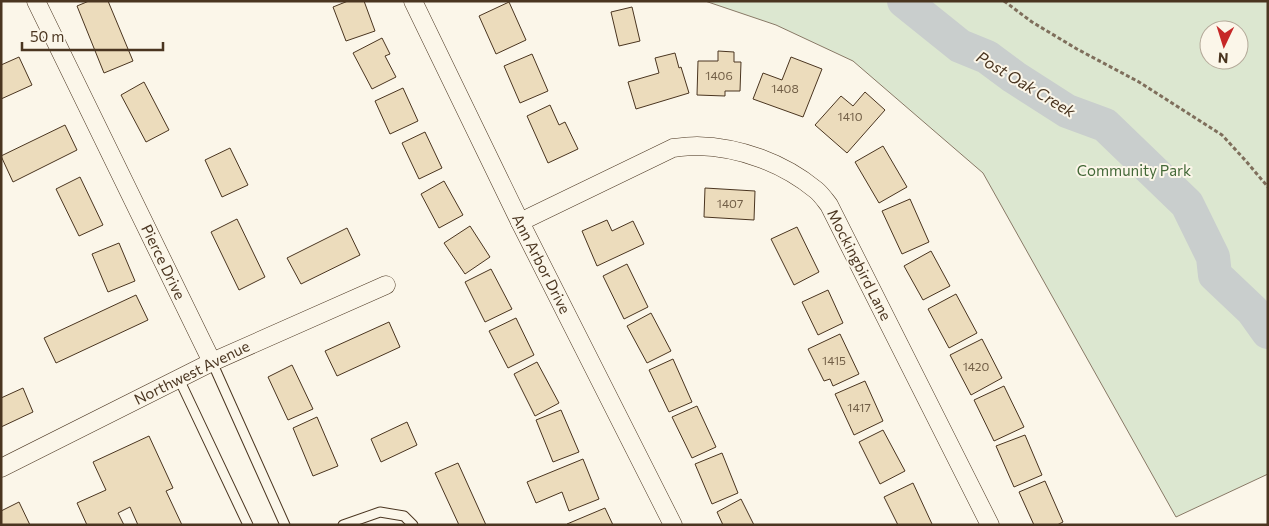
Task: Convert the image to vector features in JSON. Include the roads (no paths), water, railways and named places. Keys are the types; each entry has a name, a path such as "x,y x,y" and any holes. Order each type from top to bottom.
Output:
{"street":[{"name":"Pierce Drive","path":"36,1 212,362"},
{"name":"Ann Arbor Drive","path":"413,1 520,222 673,525"},
{"name":"Mockingbird Lane","path":"520,222 674,148 696,146 723,148 759,158 786,169 817,191 829,205 990,525"},
{"name":"Northwest Avenue","path":"1,468 212,362 386,285"}],"lane":[{"name":"Pierce Drive","path":"212,362 285,525"},
{"path":"179,379 248,525"},
{"path":"343,525 380,512 404,516 412,525"}],"waterway":[{"name":"Post Oak Creek","path":"904,1 960,46 987,57 1067,111 1105,125 1187,204 1213,257 1215,275 1253,311 1268,332"}],"park label":[{"name":"Community Park","path":"1134,171"}]}
